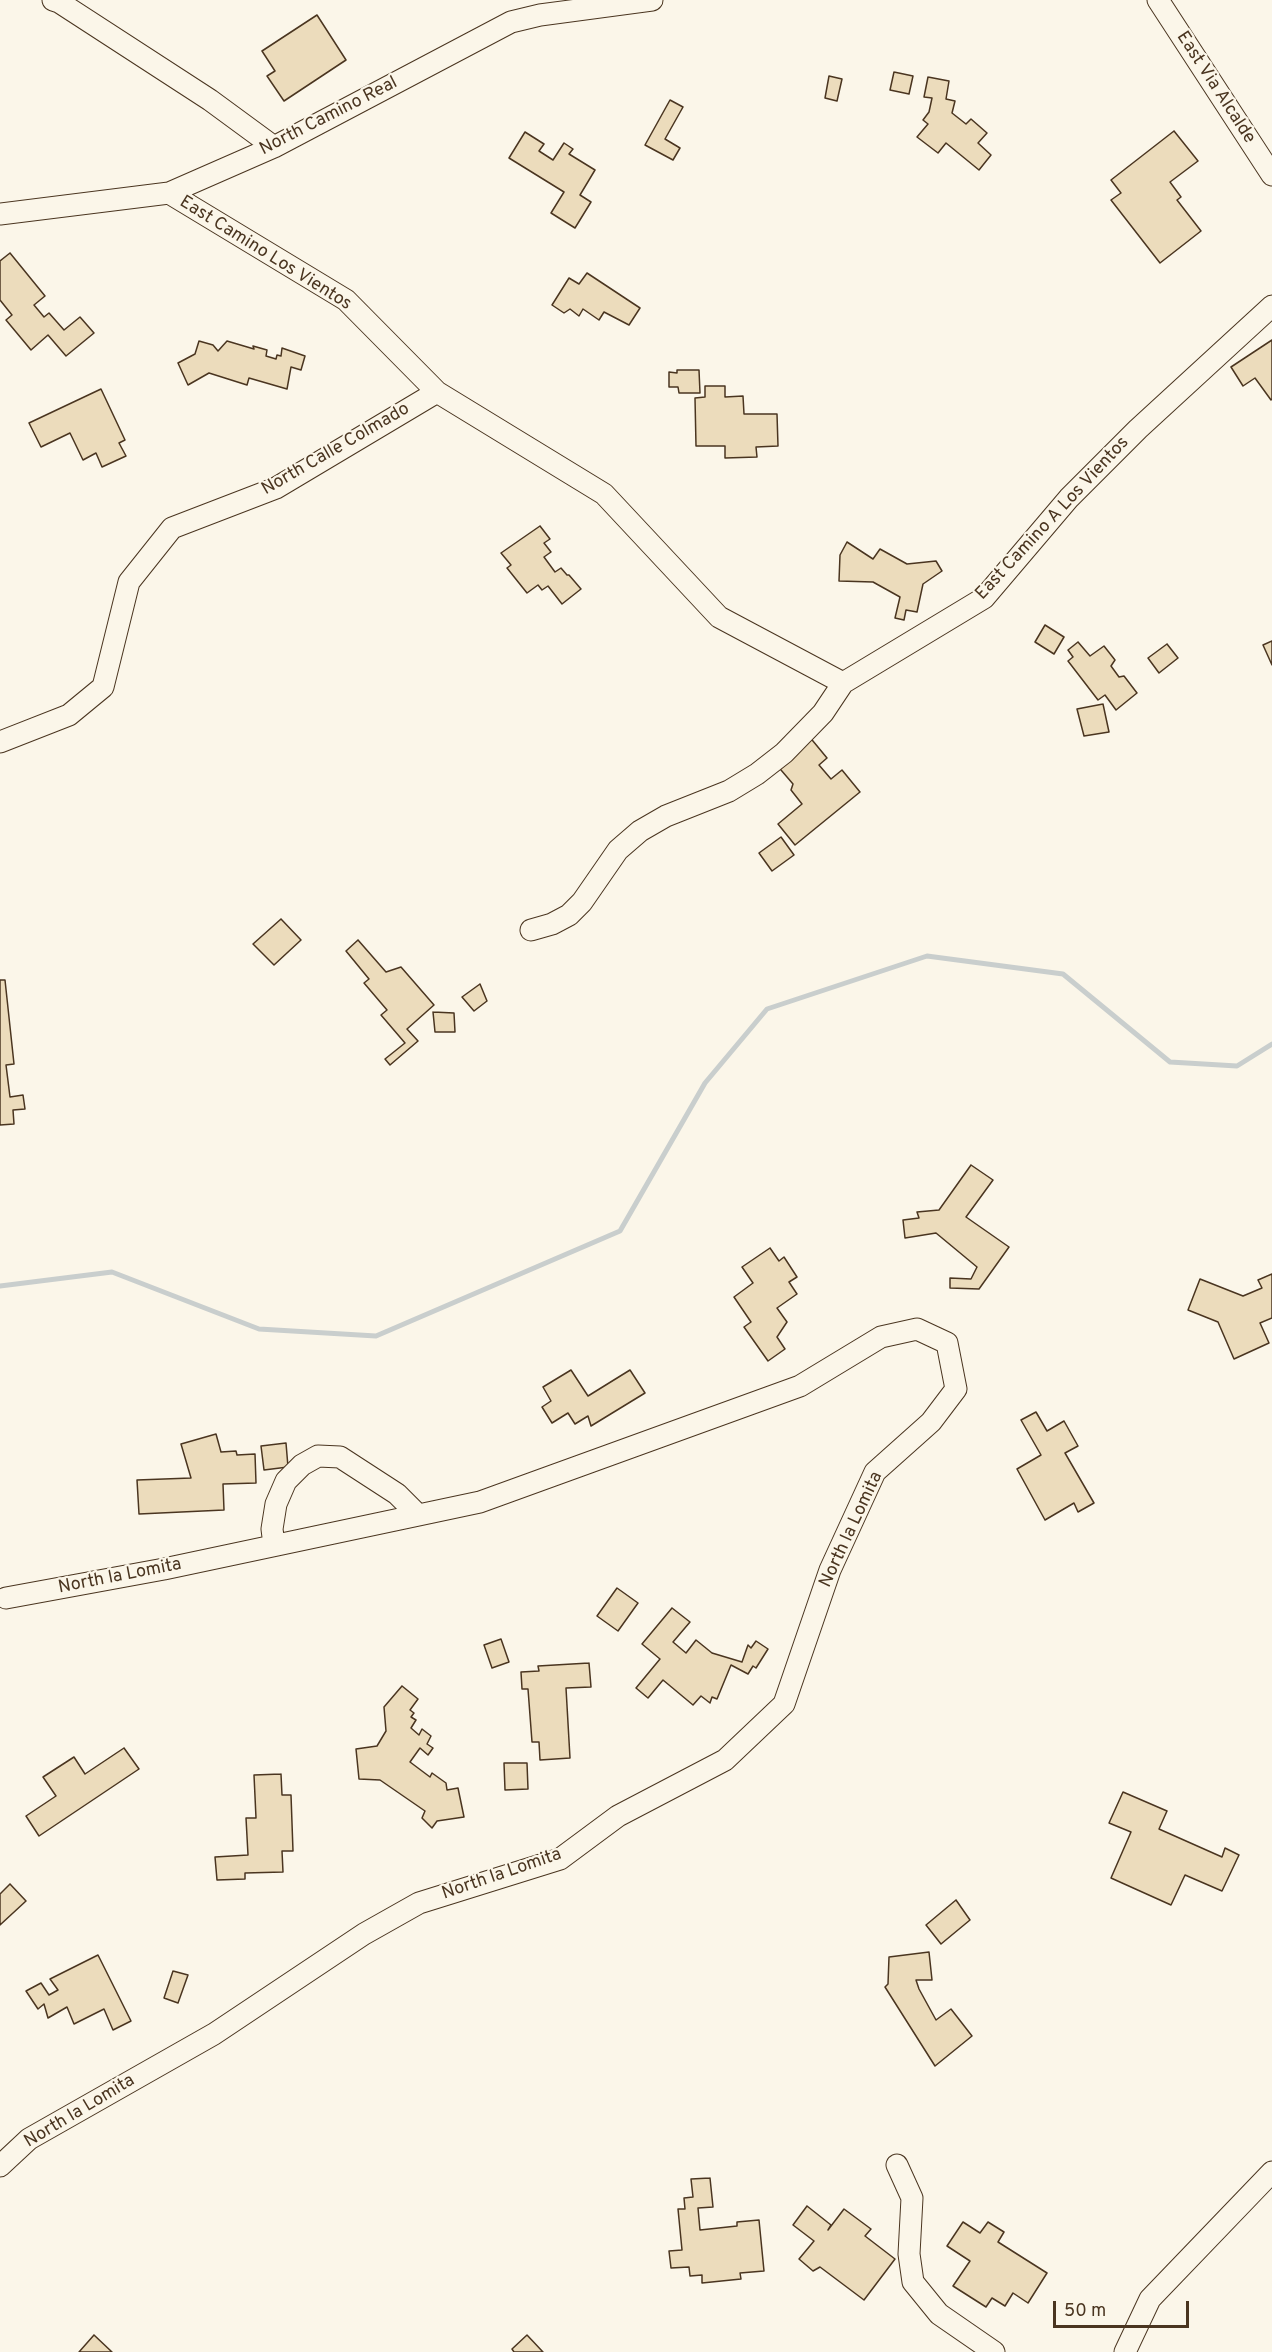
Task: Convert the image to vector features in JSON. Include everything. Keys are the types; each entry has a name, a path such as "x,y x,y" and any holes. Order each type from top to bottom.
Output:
{"street":[{"path":"53,0 210,100 274,147"},
{"name":"North Camino Real","path":"0,214 169,193 274,147 511,22 540,15 652,0"},
{"name":"East Via Alcalde","path":"1158,0 1272,175"},
{"name":"East Camino Los Vientos","path":"169,193 346,300 437,392"},
{"name":"East Camino A Los Vientos","path":"843,683 984,598 1069,498 1138,429 1272,306"},
{"path":"437,392 604,494 719,617 843,683 823,713 775,760 729,791 666,816 640,831 618,850 582,902 569,915 552,924 531,930"},
{"name":"North Calle Colmado","path":"0,742 69,715 103,687 129,582 172,528 276,488 437,392"},
{"name":"North la Lomita","path":"0,2166 29,2139 214,2034 373,1928 419,1903 560,1859 618,1816 725,1760 784,1704 830,1570 875,1472 931,1422 956,1389 947,1343 916,1329 881,1337 800,1386 480,1502 6,1598"},
{"path":"274,1545 272,1529 276,1504 286,1481 302,1465 318,1456 340,1457 397,1494 418,1515"},
{"path":"897,2165 912,2198 909,2254 914,2282 939,2314 994,2352"},
{"path":"1125,2352 1150,2300 1272,2172"}],"building":[{"path":"317,15 346,60 284,101 267,76 275,71 262,51"},
{"path":"894,72 913,76 909,94 890,90"},
{"path":"829,76 842,79 837,101 825,98"},
{"path":"928,77 949,81 946,99 955,101 952,113 966,124 971,119 987,133 978,143 991,155 979,170 946,143 938,153 917,137 928,124 923,120 929,112 932,98 924,97"},
{"path":"670,100 683,107 665,139 680,148 673,160 645,145"},
{"path":"1174,131 1198,161 1170,182 1181,197 1177,200 1201,231 1160,263 1111,200 1121,193 1111,180"},
{"path":"525,132 544,144 539,151 553,160 564,143 573,149 569,154 595,170 580,195 591,202 575,228 551,213 564,192 509,158"},
{"path":"10,253 45,296 34,305 44,317 49,313 64,330 80,317 94,333 66,356 48,335 31,350 6,320 12,315 0,300 0,261"},
{"path":"587,273 640,308 629,325 604,312 599,320 583,309 579,316 570,309 564,313 552,305 569,278 579,284"},
{"path":"1272,340 1271,400 1255,378 1243,386 1231,367"},
{"path":"199,341 213,345 218,351 227,341 254,349 253,346 267,350 266,356 276,359 277,355 281,356 282,348 305,356 301,370 291,367 287,389 249,378 247,385 209,373 188,385 178,363 195,354"},
{"path":"677,370 699,370 700,393 679,393 678,387 669,387 669,372 677,373"},
{"path":"705,386 725,386 725,397 743,396 744,414 777,414 778,446 756,447 757,457 725,458 725,446 696,446 695,398 705,397"},
{"path":"101,389 125,440 119,443 126,456 102,467 96,453 83,460 70,433 41,447 29,423"},
{"path":"540,526 550,539 544,543 551,552 544,557 555,572 561,568 581,589 562,604 548,586 542,590 538,585 527,593 507,568 511,565 501,553"},
{"path":"847,542 873,559 880,549 907,564 936,561 942,571 923,584 917,612 906,610 904,620 895,618 900,597 873,582 839,581 840,555"},
{"path":"1045,625 1064,637 1054,654 1035,642"},
{"path":"1272,641 1272,665 1263,645"},
{"path":"1078,642 1090,656 1104,646 1115,660 1111,666 1119,677 1124,676 1137,693 1116,710 1105,695 1098,700 1068,661 1073,657 1068,650"},
{"path":"1167,644 1178,658 1159,673 1148,658"},
{"path":"1103,704 1109,732 1084,736 1077,709"},
{"path":"808,735 827,758 819,765 831,779 842,770 860,792 795,845 778,824 802,804 791,790 793,784 775,763"},
{"path":"781,837 794,855 772,871 759,853"},
{"path":"281,919 301,940 274,965 253,944"},
{"path":"358,940 386,972 401,967 434,1005 407,1029 418,1041 390,1065 385,1059 405,1043 381,1015 387,1010 364,983 369,979 346,951"},
{"path":"0,980 5,980 14,1064 6,1065 10,1097 23,1095 25,1109 13,1110 14,1124 0,1125"},
{"path":"480,984 487,1001 474,1011 462,997"},
{"path":"433,1012 454,1013 455,1032 435,1032"},
{"path":"971,1165 993,1180 966,1217 1009,1247 979,1289 950,1288 950,1278 971,1279 977,1267 936,1233 905,1238 903,1220 919,1218 917,1212 939,1210"},
{"path":"770,1248 779,1261 784,1257 797,1277 789,1282 797,1294 777,1308 787,1322 777,1337 785,1349 768,1361 744,1327 751,1322 734,1297 753,1283 742,1267"},
{"path":"1272,1274 1272,1318 1260,1323 1269,1343 1234,1359 1218,1322 1188,1310 1200,1279 1243,1296 1262,1288 1258,1280"},
{"path":"571,1370 588,1396 630,1370 645,1393 591,1426 588,1416 575,1424 568,1413 552,1423 542,1407 551,1401 543,1387"},
{"path":"1036,1412 1047,1431 1064,1421 1078,1446 1065,1453 1094,1503 1078,1512 1074,1503 1045,1520 1017,1469 1041,1455 1021,1420"},
{"path":"216,1434 221,1452 236,1451 237,1455 255,1454 256,1483 223,1484 224,1510 139,1514 137,1480 191,1478 181,1444"},
{"path":"286,1443 288,1467 264,1470 261,1446"},
{"path":"617,1588 638,1603 618,1631 597,1616"},
{"path":"672,1608 690,1622 673,1642 686,1653 696,1640 712,1653 742,1662 748,1645 751,1648 756,1641 768,1649 756,1668 753,1666 748,1674 731,1665 717,1699 712,1697 710,1703 701,1696 693,1705 663,1680 648,1698 636,1688 660,1659 642,1644"},
{"path":"501,1639 509,1662 492,1668 484,1645"},
{"path":"589,1663 591,1687 566,1688 570,1758 540,1760 539,1742 532,1742 528,1689 522,1689 521,1672 539,1671 538,1666"},
{"path":"402,1686 418,1699 410,1710 414,1713 411,1717 416,1720 411,1728 419,1735 422,1729 431,1736 427,1744 433,1748 428,1755 420,1748 410,1762 430,1777 432,1773 446,1783 447,1790 458,1788 464,1817 437,1821 432,1828 422,1818 425,1811 380,1780 359,1779 356,1749 377,1746 386,1731 384,1707"},
{"path":"124,1748 139,1769 39,1836 26,1816 56,1796 43,1777 74,1757 85,1774"},
{"path":"504,1763 527,1763 528,1789 505,1790"},
{"path":"281,1774 282,1795 291,1795 293,1851 282,1851 283,1872 245,1873 245,1879 217,1880 215,1857 248,1855 246,1818 256,1818 254,1775"},
{"path":"1123,1792 1167,1811 1159,1829 1222,1857 1225,1848 1239,1855 1222,1891 1185,1875 1171,1905 1111,1878 1131,1832 1109,1823"},
{"path":"10,1884 26,1901 0,1925 0,1894"},
{"path":"956,1900 970,1920 941,1944 926,1925"},
{"path":"929,1952 932,1980 916,1980 919,1989 936,2020 951,2009 972,2036 935,2066 885,1987 888,1984 889,1957"},
{"path":"98,1955 131,2021 113,2030 104,2009 74,2024 67,2007 48,2018 44,2004 38,2009 26,1991 41,1983 49,1995 58,1990 50,1979"},
{"path":"173,1971 188,1975 178,2003 164,1998"},
{"path":"710,2178 713,2207 698,2208 700,2230 737,2226 737,2222 759,2220 764,2271 740,2273 741,2279 702,2283 702,2275 690,2276 689,2267 671,2268 669,2251 682,2250 678,2209 685,2209 684,2198 693,2197 691,2179"},
{"path":"807,2206 831,2225 828,2230 844,2209 871,2229 865,2236 895,2259 864,2300 820,2267 813,2271 799,2259 814,2241 793,2225"},
{"path":"963,2222 980,2233 988,2222 1004,2232 998,2242 1047,2273 1028,2303 1013,2293 1005,2306 992,2298 986,2307 953,2286 970,2261 947,2246"},
{"path":"94,2335 112,2352 79,2352"},
{"path":"527,2335 543,2352 514,2352 512,2349"}],"waterway":[{"path":"0,1286 112,1272 259,1329 376,1336 620,1231 705,1083 767,1009 927,956 1063,974 1170,1062 1237,1066 1272,1044"}]}
